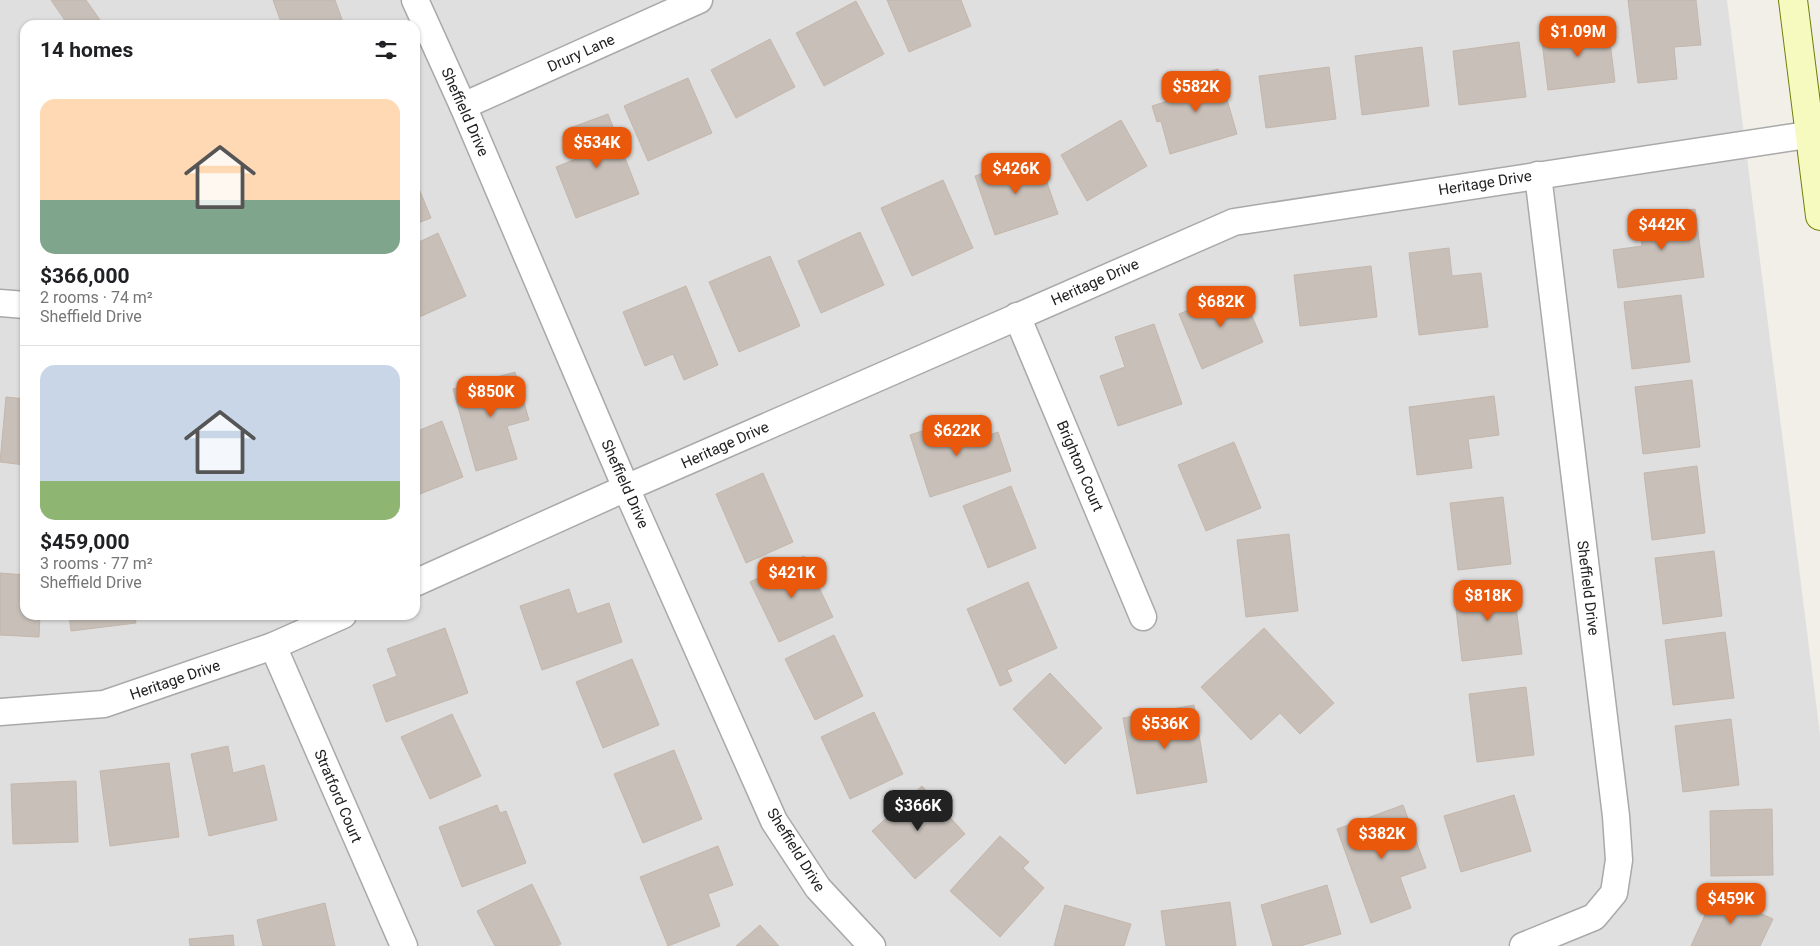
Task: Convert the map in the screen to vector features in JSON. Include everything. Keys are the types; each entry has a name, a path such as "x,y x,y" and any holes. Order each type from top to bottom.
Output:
{"main road":[{"path":"1793,0 1815,133 1820,216"}],"street":[{"name":"Sheffield Drive","path":"415,0 463,106 626,488 774,821 818,888 872,946"},
{"name":"Drury Lane","path":"463,106 699,0"},
{"name":"Heritage Drive","path":"420,581 626,488 1234,222 1815,133"},
{"name":"Sheffield Drive","path":"1523,946 1594,917 1614,893 1619,860 1615,806 1538,175"},
{"path":"0,303 20,305"},
{"name":"Brighton Court","path":"1017,316 1142,616"},
{"name":"Heritage Drive","path":"0,712 104,704 273,646 332,620"},
{"name":"Stratford Court","path":"273,646 404,946"}],"shaded area":[{"path":"0,0 1727,0 1820,734 1820,946 0,946"}],"building":[{"path":"51,0 86,0 100,20 65,20"},
{"path":"273,0 335,0 342,20 280,20"},
{"path":"887,0 961,0 971,26 909,52"},
{"path":"1628,0 1696,0 1701,45 1674,47 1677,79 1638,83"},
{"path":"856,1 884,54 824,86 796,33"},
{"path":"1608,26 1615,82 1548,90 1541,34"},
{"path":"770,39 795,87 736,118 711,70"},
{"path":"1519,42 1526,97 1459,105 1453,51"},
{"path":"1422,47 1429,106 1362,115 1355,56"},
{"path":"1329,67 1336,119 1266,128 1259,76"},
{"path":"1218,69 1237,134 1170,154 1161,121 1157,122 1152,106 1177,98 1172,83"},
{"path":"688,78 712,133 648,161 624,106"},
{"path":"608,114 639,194 576,218 556,167 581,157 570,128"},
{"path":"1121,120 1147,166 1087,201 1061,155"},
{"path":"1037,154 1058,214 995,235 975,176"},
{"path":"943,180 973,248 912,276 881,208"},
{"path":"420,191 431,218 420,222"},
{"path":"1695,209 1704,277 1618,288 1613,250 1642,246 1638,216"},
{"path":"860,232 884,285 821,313 798,261"},
{"path":"438,233 466,296 420,317 420,242"},
{"path":"1449,248 1452,276 1481,273 1488,327 1419,335 1409,253"},
{"path":"770,256 800,326 739,352 709,282"},
{"path":"1371,266 1377,317 1300,326 1294,275"},
{"path":"686,286 718,365 684,380 673,354 645,366 623,312"},
{"path":"1240,288 1263,342 1202,369 1179,314"},
{"path":"1681,295 1690,362 1632,369 1624,302"},
{"path":"1154,324 1182,404 1118,426 1100,376 1125,367 1115,337"},
{"path":"515,372 529,420 507,426 517,459 476,471 453,389"},
{"path":"1692,380 1700,447 1643,454 1635,387"},
{"path":"1494,396 1499,435 1468,439 1472,468 1417,475 1409,407"},
{"path":"6,397 20,398 20,464 0,462"},
{"path":"961,418 968,442 998,432 1011,471 930,497 910,435"},
{"path":"442,421 463,477 420,494 420,430"},
{"path":"1234,442 1261,508 1206,531 1178,465"},
{"path":"1697,466 1705,533 1652,540 1644,473"},
{"path":"763,473 793,542 746,563 716,494"},
{"path":"1011,486 1036,548 988,568 963,506"},
{"path":"1503,497 1511,564 1458,570 1450,503"},
{"path":"1289,534 1298,611 1246,617 1237,540"},
{"path":"1714,551 1722,616 1663,624 1655,558"},
{"path":"804,556 833,617 779,642 750,582"},
{"path":"0,573 20,575 20,620 40,620 39,637 0,635"},
{"path":"1028,582 1057,648 1007,670 1012,681 1000,686 967,609"},
{"path":"1513,583 1522,654 1462,661 1454,591"},
{"path":"569,589 577,614 609,603 622,642 542,670 520,606"},
{"path":"70,620 136,620 136,623 71,631"},
{"path":"445,628 468,693 386,722 373,685 397,676 387,649"},
{"path":"1264,628 1334,703 1300,734 1280,713 1251,740 1201,687"},
{"path":"1725,632 1734,698 1673,705 1665,640"},
{"path":"834,635 863,696 815,720 785,659"},
{"path":"632,659 659,725 603,748 576,682"},
{"path":"1050,673 1102,728 1065,764 1013,709"},
{"path":"1526,687 1534,755 1477,762 1469,694"},
{"path":"1194,705 1207,782 1137,794 1123,718"},
{"path":"874,712 903,774 850,799 821,737"},
{"path":"452,714 481,776 430,799 401,737"},
{"path":"1731,719 1739,785 1683,792 1675,726"},
{"path":"228,746 233,773 264,765 277,820 209,836 191,754"},
{"path":"674,750 702,819 643,843 614,774"},
{"path":"169,763 179,837 110,846 100,771"},
{"path":"76,781 78,842 13,844 11,784"},
{"path":"922,786 965,834 915,879 872,831"},
{"path":"1514,795 1531,851 1461,872 1444,816"},
{"path":"497,805 500,813 506,811 526,863 462,887 439,827"},
{"path":"1403,805 1426,868 1400,877 1411,908 1371,923 1337,829"},
{"path":"1772,809 1773,875 1711,876 1710,811"},
{"path":"1000,836 1029,862 1023,868 1044,888 1000,937 950,891"},
{"path":"718,846 733,885 708,894 720,926 668,946 640,877"},
{"path":"532,884 561,944 557,946 495,946 477,911"},
{"path":"1327,885 1341,934 1300,946 1273,946 1261,905"},
{"path":"1715,893 1773,919 1760,946 1691,946"},
{"path":"1230,902 1236,946 1166,946 1161,911"},
{"path":"325,903 335,946 263,946 257,920"},
{"path":"1065,905 1131,924 1124,946 1054,946"},
{"path":"760,925 779,946 736,946"},
{"path":"233,935 234,946 190,946 189,939"}]}
